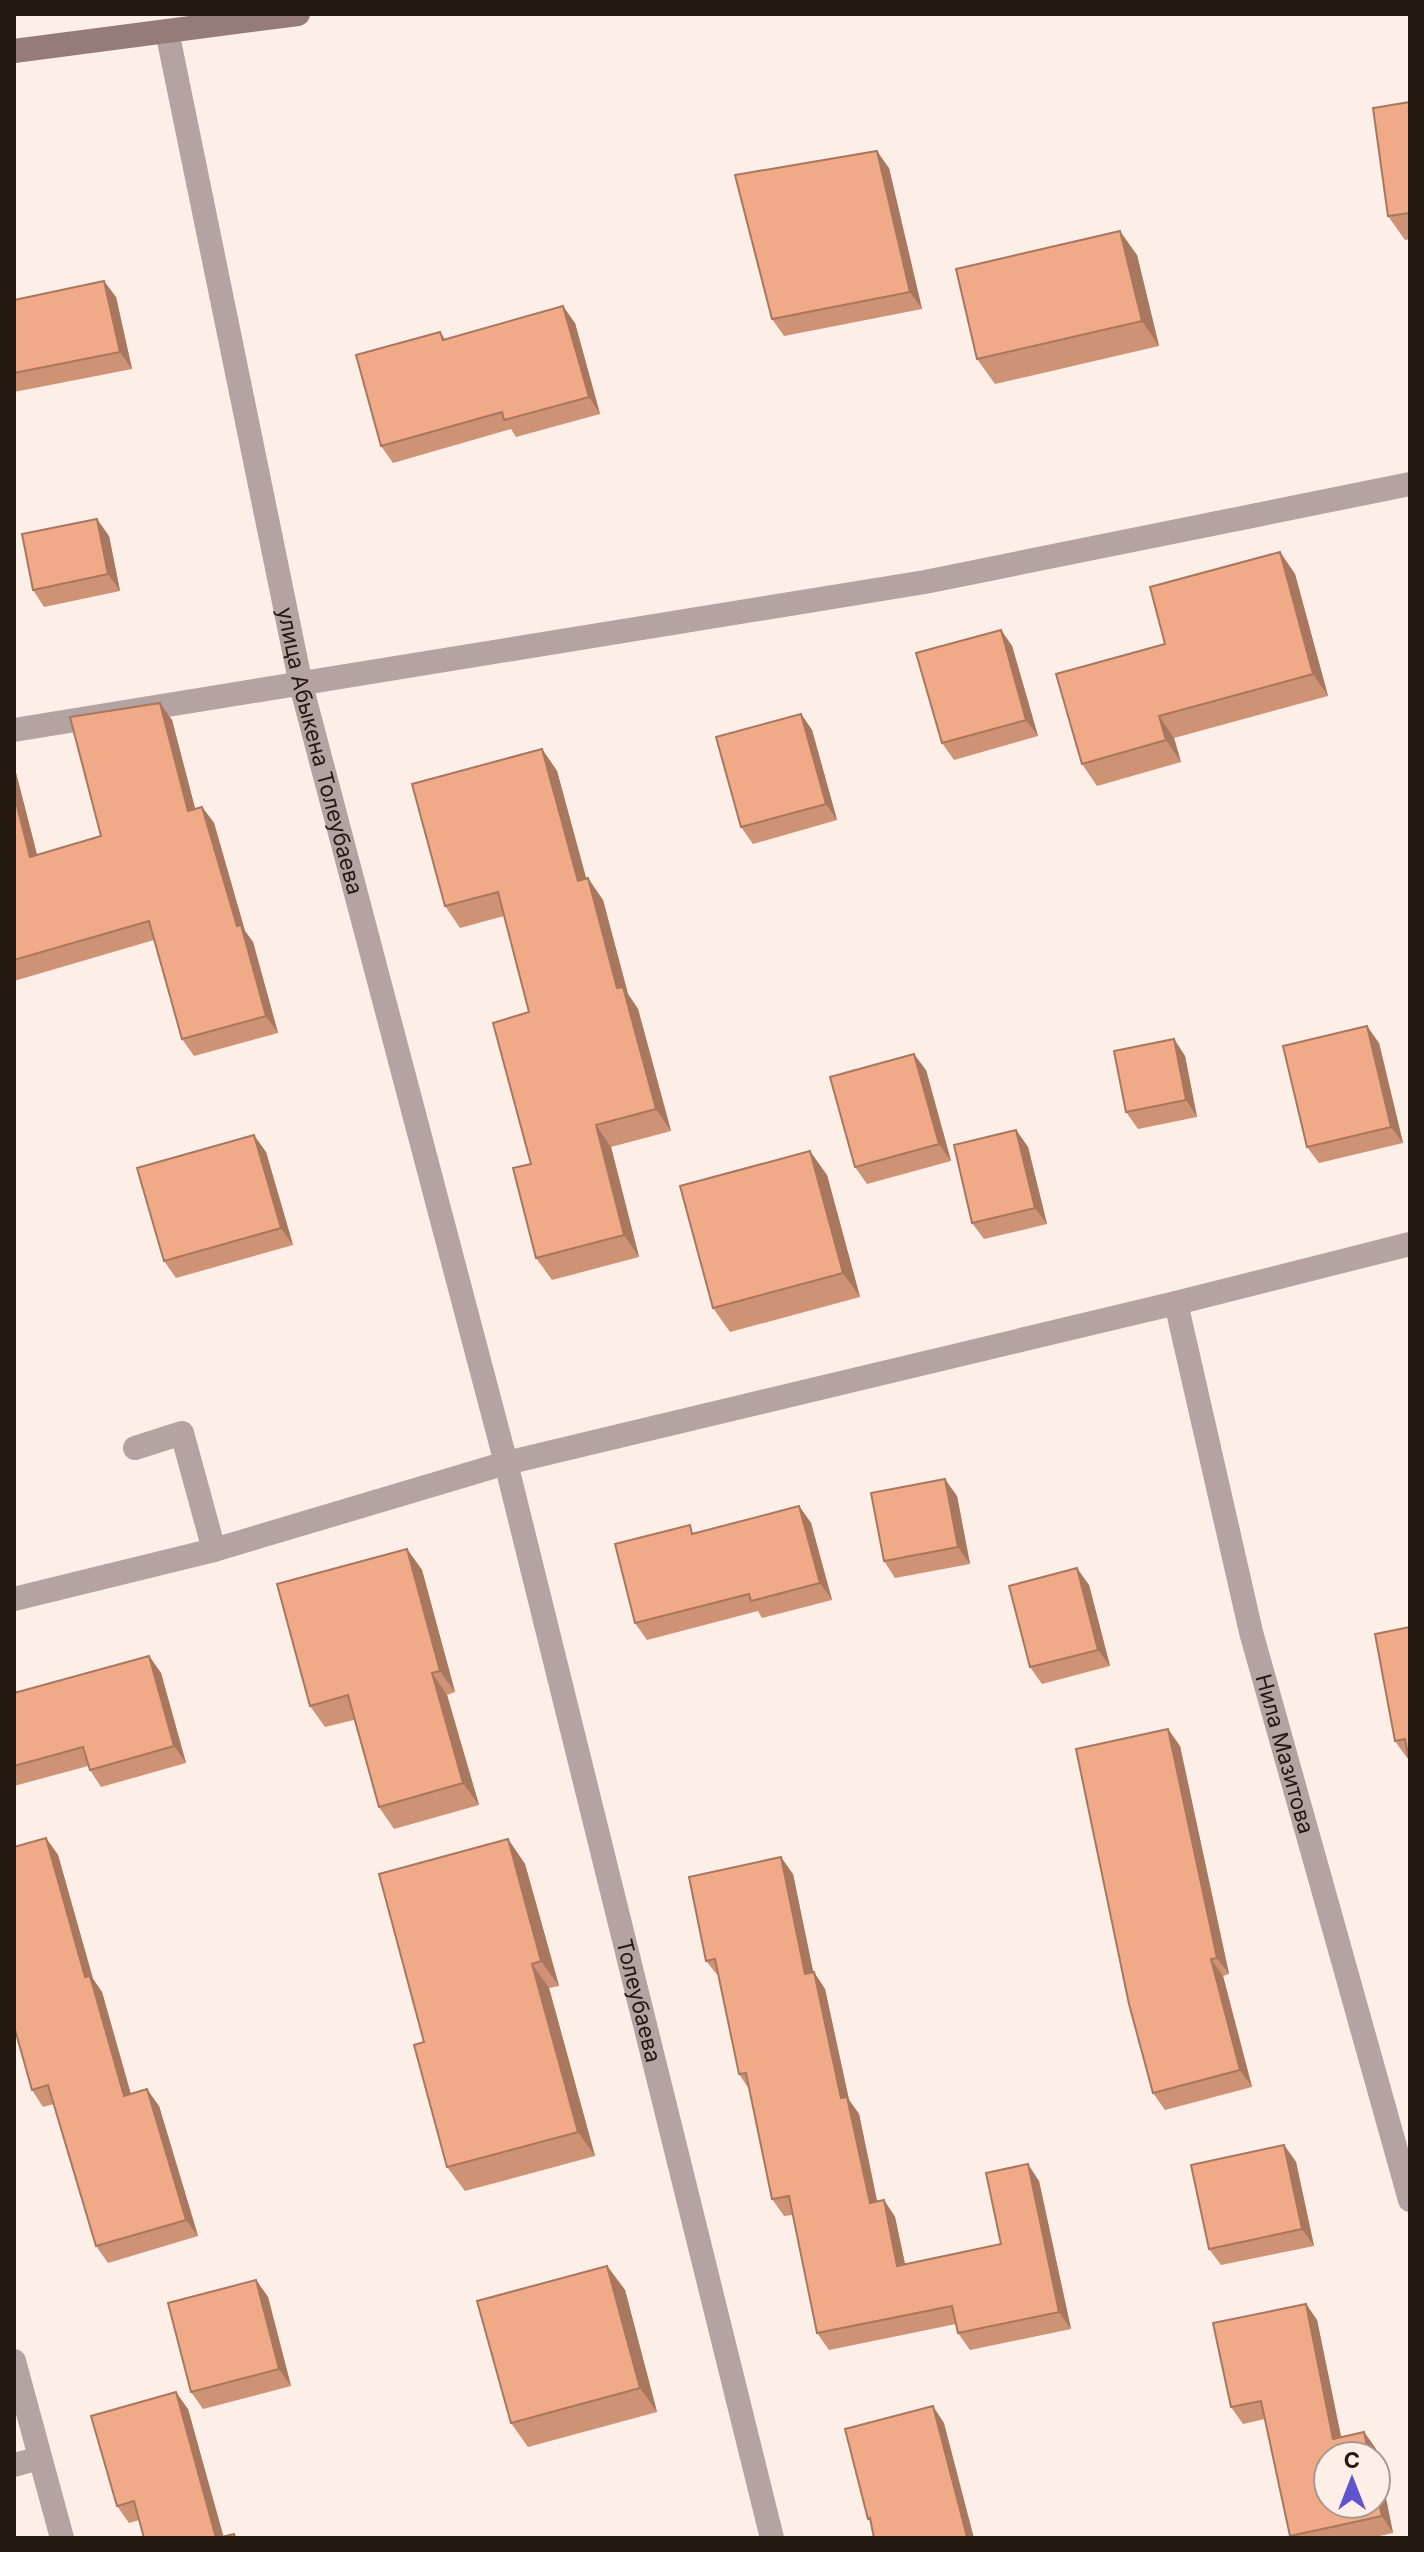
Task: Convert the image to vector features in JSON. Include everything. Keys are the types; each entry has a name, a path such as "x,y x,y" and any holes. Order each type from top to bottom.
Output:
{"main road":[{"path":"14,51 298,14"}],"street":[{"name":"улица Абыкена Толеубаева","path":"167,31 301,685 506,1463"},
{"path":"14,730 925,582 1410,484"},
{"path":"14,1599 214,1550 506,1463 1410,1244"},
{"name":"Нила Мазитова","path":"1176,1303 1251,1632 1410,2200"},
{"path":"135,1448 182,1433 214,1550"},
{"name":"Толеубаева","path":"506,1463 772,2538"},
{"path":"14,2361 62,2538"},
{"path":"14,2465 40,2458"}],"building":[{"path":"1410,102 1410,213 1388,216 1373,108"},
{"path":"877,151 910,292 772,319 735,175"},
{"path":"1120,231 1142,321 977,359 956,269"},
{"path":"104,281 120,352 14,373 14,300"},
{"path":"563,306 589,397 504,420 502,412 381,446 356,355 440,332 443,340"},
{"path":"97,519 108,574 33,590 22,534"},
{"path":"1280,552 1313,674 1159,716 1166,740 1082,764 1056,674 1165,644 1150,587"},
{"path":"1001,630 1026,720 942,743 916,653"},
{"path":"160,703 188,811 202,807 237,926 241,925 266,1016 182,1039 149,921 14,960 14,794 30,857 101,836 70,717"},
{"path":"801,714 826,804 741,827 716,737"},
{"path":"542,749 578,881 588,878 617,988 623,987 656,1109 596,1125 624,1235 536,1258 513,1168 531,1164 493,1023 529,1012 498,892 445,906 412,784"},
{"path":"1367,1026 1391,1127 1307,1147 1283,1046"},
{"path":"1174,1039 1186,1100 1126,1112 1114,1051"},
{"path":"914,1054 939,1144 855,1167 830,1077"},
{"path":"1016,1130 1035,1208 972,1223 954,1145"},
{"path":"254,1135 281,1228 164,1261 137,1168"},
{"path":"810,1151 843,1273 713,1308 680,1186"},
{"path":"945,1479 958,1547 884,1561 871,1493"},
{"path":"799,1506 820,1583 751,1601 749,1594 635,1623 615,1544 690,1525 692,1534"},
{"path":"407,1549 440,1671 432,1673 463,1783 379,1807 348,1695 310,1706 277,1584"},
{"path":"1077,1568 1098,1650 1030,1667 1009,1586"},
{"path":"1410,1627 1410,1764 1405,1739 1395,1741 1375,1634"},
{"path":"149,1656 174,1746 90,1770 83,1747 14,1766 14,1693"},
{"path":"1168,1729 1217,1958 1211,1959 1240,2070 1153,2093 1129,2004 1076,1749"},
{"path":"46,1838 85,1977 90,1976 124,2096 147,2089 186,2220 96,2246 48,2085 32,2090 14,2026 14,1847"},
{"path":"508,1839 541,1961 532,1964 578,2132 447,2167 414,2045 424,2042 379,1874"},
{"path":"781,1857 805,1974 814,1972 841,2098 847,2097 870,2203 884,2200 897,2266 1001,2244 986,2173 1028,2164 1059,2312 958,2333 952,2306 817,2333 789,2196 772,2199 746,2073 739,2074 715,1959 706,1961 689,1877"},
{"path":"1284,2145 1302,2229 1209,2249 1191,2165"},
{"path":"607,2266 640,2388 511,2423 477,2301"},
{"path":"256,2280 279,2369 191,2392 168,2303"},
{"path":"1306,2304 1333,2439 1364,2432 1366,2440 1312,2440 1312,2520 1364,2520 1290,2536 1261,2401 1231,2407 1213,2323"},
{"path":"176,2392 216,2538 144,2538 134,2501 117,2506 91,2416"},
{"path":"933,2406 967,2537 971,2538 874,2538 845,2429"}]}
